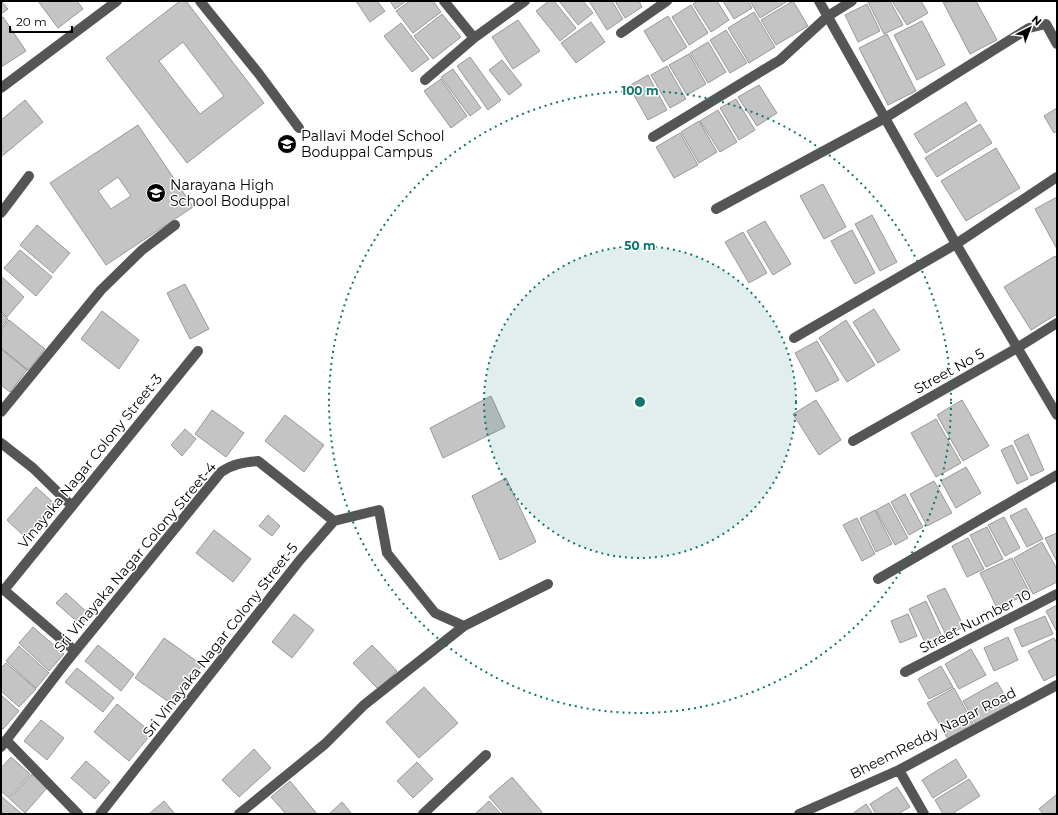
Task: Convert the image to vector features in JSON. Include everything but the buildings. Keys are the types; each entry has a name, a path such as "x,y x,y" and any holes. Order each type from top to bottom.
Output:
{"street":[{"path":"1,88 117,1"},
{"path":"200,1 259,74 299,128"},
{"path":"444,1 474,38"},
{"path":"425,80 474,38 525,1"},
{"path":"621,33 667,1"},
{"path":"819,1 956,244 1057,415"},
{"path":"653,137 780,60 828,16 852,1"},
{"path":"716,209 885,118 1029,28 1046,24 1057,44"},
{"path":"1,213 29,176"},
{"path":"794,338 956,244 1057,176"},
{"path":"1,412 101,290 142,250 175,225"},
{"name":"Street No 5","path":"853,441 1017,348 1057,323"},
{"name":"Vinayaka Nagar Colony Street-3","path":"75,652 3,589 198,351"},
{"path":"1,443 33,468 72,506"},
{"name":"Sri Vinayaka Nagar Colony Street-4","path":"4,744 75,652 221,472 231,465 258,461 334,521"},
{"path":"878,579 1057,475"},
{"path":"334,521 379,510 388,553 435,613 464,626"},
{"name":"Sri Vinayaka Nagar Colony Street-5","path":"100,814 300,560 334,521"},
{"path":"238,814 325,744 364,705 464,626 548,584"},
{"name":"Street Number 10","path":"905,672 1057,594"},
{"name":"BheemReddy Nagar Road","path":"799,814 898,770 1057,685"},
{"path":"4,744 78,814"},
{"path":"423,814 486,755"},
{"path":"898,770 924,814"}],"place":[{"name":"Pallavi Model School Boduppal Campus","path":"287,144"},
{"name":"Narayana High School Boduppal","path":"156,193"}]}
